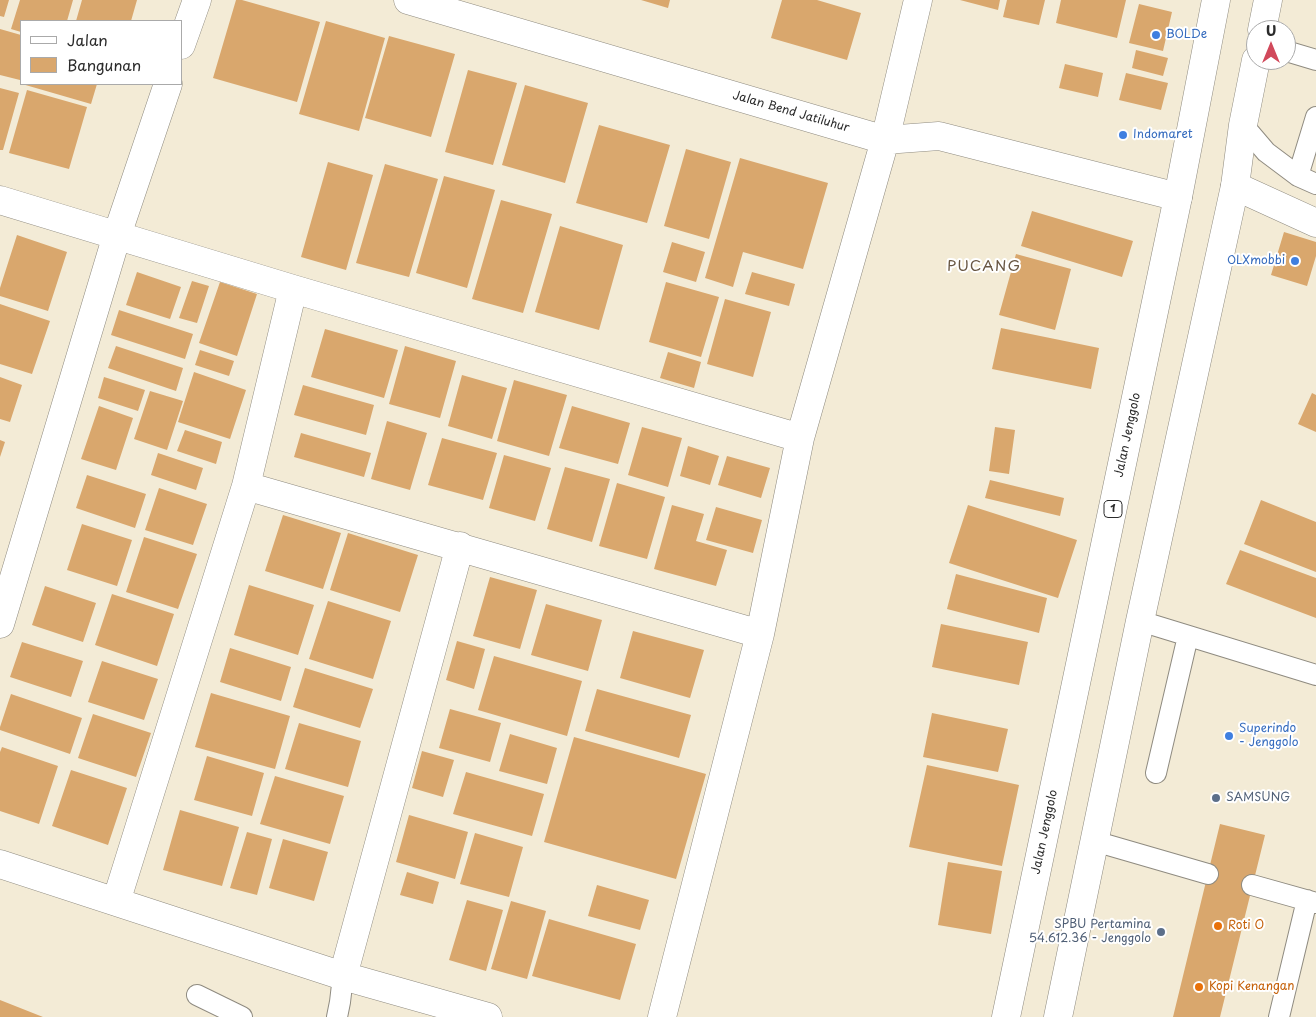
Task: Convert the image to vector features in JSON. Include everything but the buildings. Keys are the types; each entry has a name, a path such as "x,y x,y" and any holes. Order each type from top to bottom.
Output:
{"main road":[{"path":"182,42 196,0"},
{"name":"Jalan Bend Jatiluhur","path":"408,0 885,140 939,136 1178,197"},
{"path":"662,1017 760,634 800,438 885,140 918,0"},
{"name":"Jalan Jenggolo","path":"1006,1017 1178,197 1216,0"},
{"path":"1264,20 1268,0"},
{"path":"1058,1017 1140,621 1235,186 1243,125 1254,70"},
{"path":"0,624 117,235 168,85"},
{"path":"1235,186 1316,223"},
{"path":"0,200 293,289 800,438"},
{"path":"116,902 246,486 293,289"},
{"path":"246,486 460,546 760,634"},
{"path":"343,976 460,546"},
{"path":"0,864 343,976 488,1017"}],"lane":[{"path":"1296,54 1316,60"},
{"path":"1243,125 1266,152 1307,180 1316,117"},
{"path":"1140,621 1316,675"},
{"path":"1156,773 1188,636"},
{"path":"1094,841 1208,874"},
{"path":"1252,885 1312,901 1278,1017"},
{"path":"337,1017 343,976"},
{"path":"197,995 242,1017"}],"place":[{"name":"BOLDe","path":"1156,35"},
{"name":"Indomaret","path":"1123,135"},
{"name":"OLXmobbi","path":"1295,261"},
{"name":"Superindo - Jenggolo","path":"1229,736"},
{"name":"SAMSUNG","path":"1216,798"},
{"name":"Roti O","path":"1218,926"},
{"name":"SPBU Pertamina 54.612.36 - Jenggolo","path":"1161,932"},
{"name":"Kopi Kenangan","path":"1199,987"}],"district":[{"name":"PUCANG","path":"984,267"}]}
